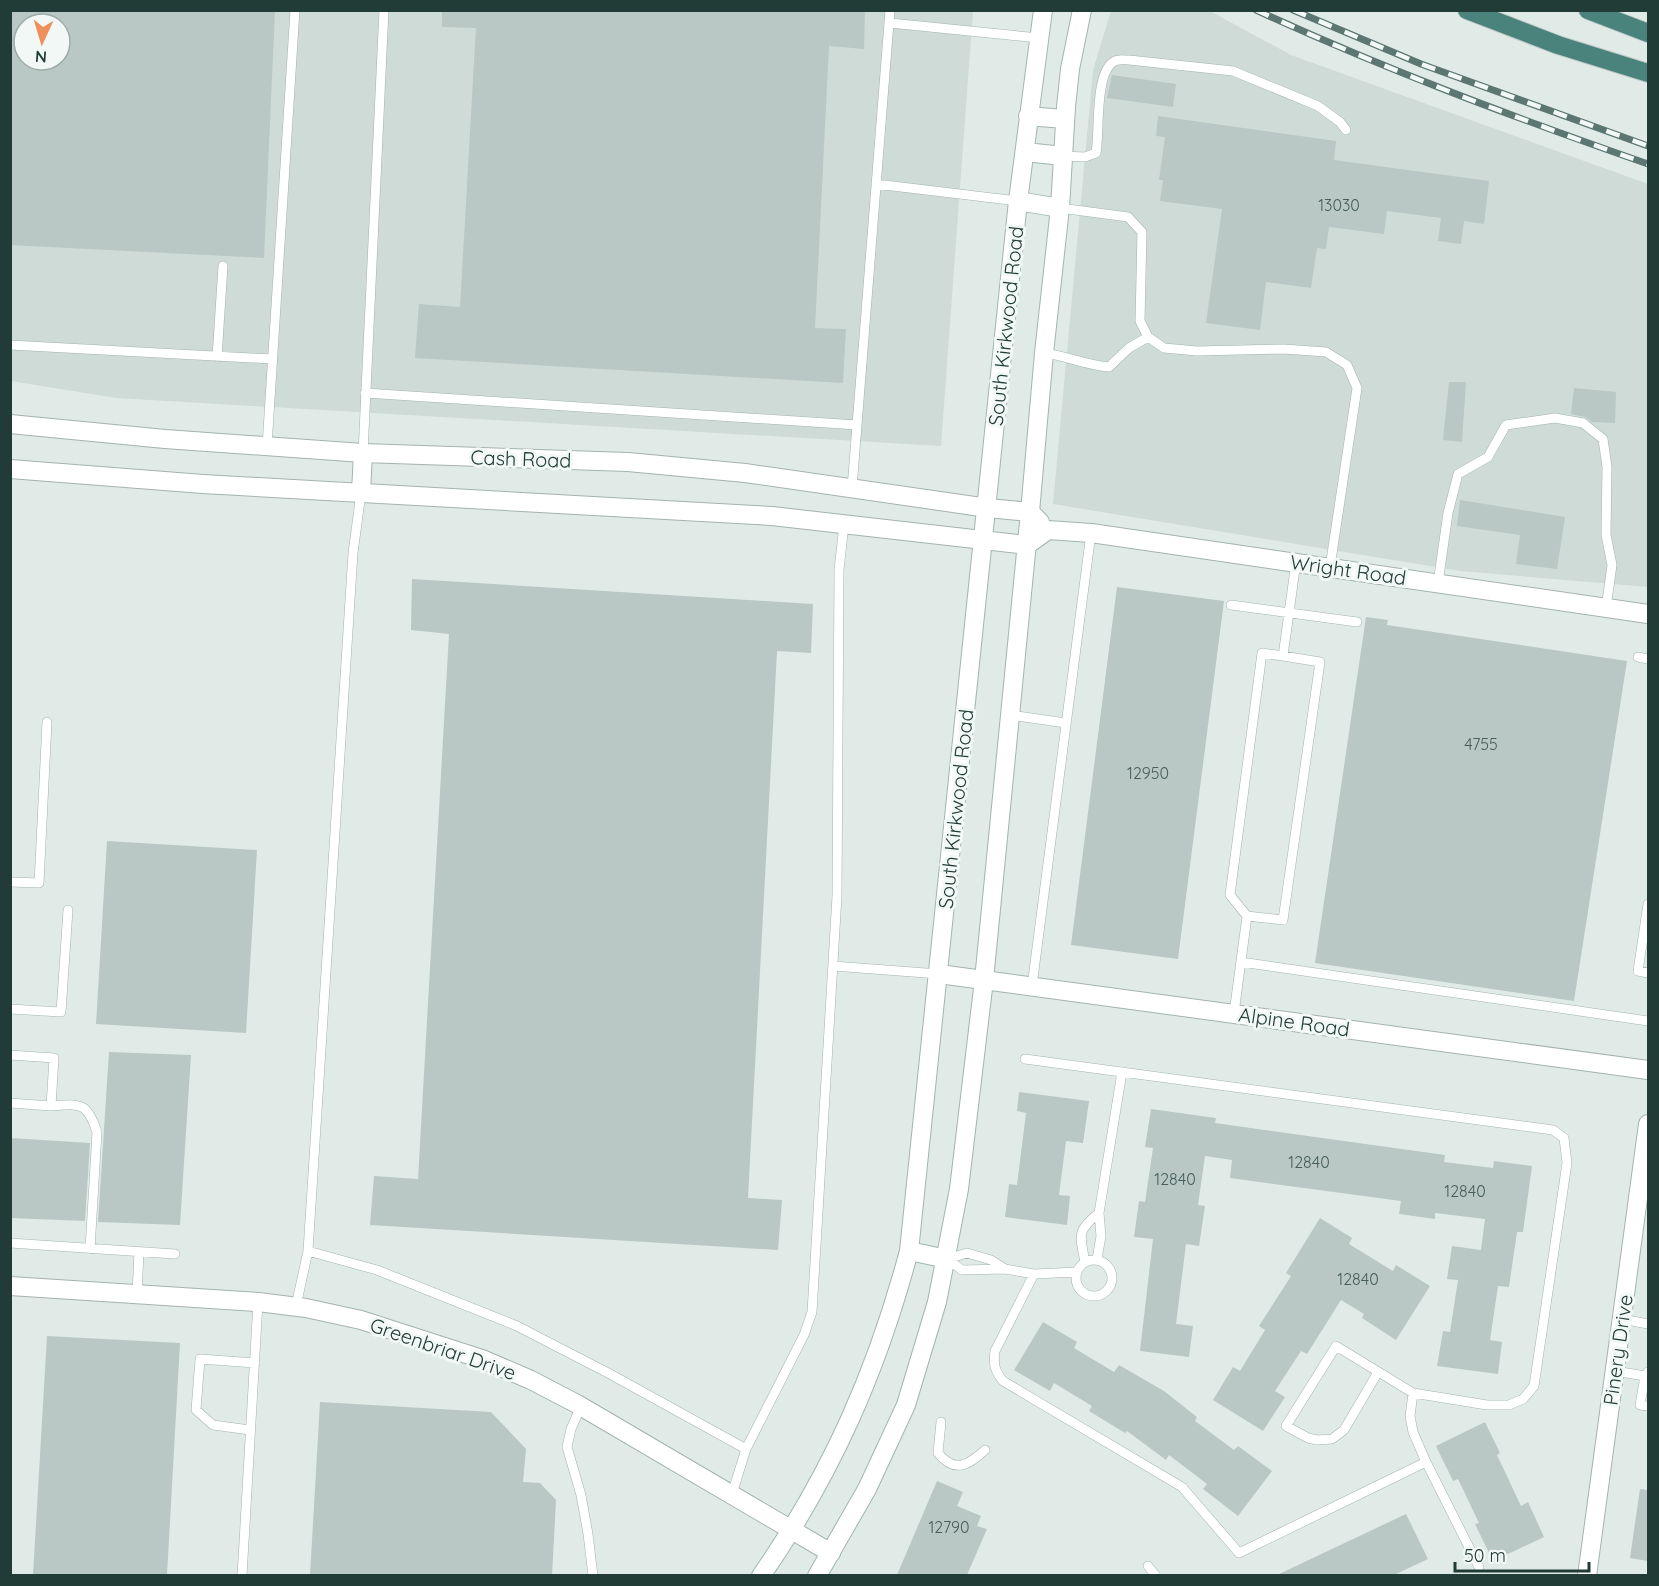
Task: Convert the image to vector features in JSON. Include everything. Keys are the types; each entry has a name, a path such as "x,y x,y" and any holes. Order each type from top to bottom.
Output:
{"highway":[{"path":"1467,10 1558,45 1648,73"},
{"path":"1588,10 1648,33"}],"street":[{"name":"South Kirkwood Road","path":"761,1575 792,1530 825,1473 873,1368 896,1301 909,1251 988,508 1018,201 1043,10"},
{"name":"South Kirkwood Road","path":"816,1575 867,1489 906,1405 937,1302 959,1189 984,980 1027,545 1060,208 1064,119 1070,69 1082,10"},
{"path":"1028,116 1064,119"},
{"path":"1025,152 1063,156"},
{"path":"1018,201 1060,208"},
{"name":"Cash Road","path":"10,424 165,439 363,453 628,462 745,473 1030,512"},
{"path":"361,493 363,453"},
{"path":"10,469 159,481 772,516 1027,545 1048,530 1030,512"},
{"name":"Wright Road","path":"1048,530 1091,532 1648,614"},
{"name":"Alpine Road","path":"939,974 1648,1070"},
{"name":"Pinery Drive","path":"1587,1575 1648,1124"},
{"path":"909,1251 947,1258"},
{"name":"Greenbriar Drive","path":"10,1286 296,1306 361,1320 482,1359 531,1380 581,1406 831,1553"}],"lane":[{"path":"267,446 295,10"},
{"path":"363,453 384,10"},
{"path":"852,488 891,10"},
{"path":"890,23 1039,38"},
{"path":"1063,156 1085,157 1096,153 1102,83 1112,63 1117,60 1233,71 1318,106 1340,122 1346,130"},
{"path":"876,184 1018,201"},
{"path":"1060,208 1128,217 1142,232 1140,321 1148,337 1164,348 1197,351 1284,349 1326,352 1347,365 1357,388 1330,567"},
{"path":"217,357 223,266"},
{"path":"1044,353 1062,355 1090,366 1109,367 1129,348 1148,337"},
{"path":"10,345 272,359"},
{"path":"365,393 857,425"},
{"path":"1438,583 1448,513 1458,474 1488,457 1506,425 1555,418 1583,423 1603,439 1607,467 1606,535 1612,565 1606,608"},
{"path":"296,1306 308,1251 353,553 361,493"},
{"path":"732,1494 746,1449 804,1335 812,1312 837,896 839,570 844,524"},
{"path":"1032,986 1091,532"},
{"path":"1283,656 1296,562"},
{"path":"1231,605 1357,622"},
{"path":"1262,653 1320,662 1282,920 1247,916 1230,896 1262,653"},
{"path":"1638,657 1648,659"},
{"path":"1010,715 1066,723"},
{"path":"10,882 39,883 47,722"},
{"path":"1648,904 1638,971 1648,973"},
{"path":"10,1009 62,1012 68,910"},
{"path":"1234,1013 1247,916"},
{"path":"1241,962 1648,1021"},
{"path":"833,966 939,974"},
{"path":"10,1055 54,1058 51,1106"},
{"path":"1025,1059 1553,1130 1564,1138 1568,1163 1533,1386 1523,1399 1509,1405 1487,1405 1413,1393 1336,1346 1286,1426 1308,1438 1332,1439 1344,1431 1378,1372"},
{"path":"1097,1259 1101,1236 1099,1213 1122,1072"},
{"path":"10,1103 51,1106 74,1104 82,1106 92,1118 97,1132 90,1249"},
{"path":"1084,1262 1080,1236 1086,1223 1099,1213"},
{"path":"10,1244 175,1254"},
{"path":"308,1251 377,1270 517,1326 746,1449"},
{"path":"137,1294 139,1252"},
{"path":"947,1258 967,1253 991,1260 1005,1269"},
{"path":"947,1258 962,1270 1005,1269 1034,1274 1077,1272"},
{"path":"1097,1259 1112,1270 1112,1283 1105,1293 1093,1296 1083,1292 1077,1283 1077,1272 1084,1262 1097,1259"},
{"path":"1034,1274 995,1352 993,1362 1003,1382 1182,1487 1239,1553 1426,1462"},
{"path":"242,1575 258,1302"},
{"path":"1622,1319 1648,1324"},
{"path":"250,1430 213,1425 196,1410 200,1359 255,1363"},
{"path":"1615,1371 1647,1374 1640,1405 1648,1406"},
{"path":"1413,1393 1410,1416 1413,1432 1479,1567"},
{"path":"581,1406 571,1429 567,1447 583,1504 593,1575"},
{"path":"941,1422 938,1453 952,1464 962,1466 971,1463 985,1450"},
{"path":"1148,1566 1156,1575"}],"shaded area":[{"path":"10,11 973,11 941,446 116,398 11,381"},
{"path":"1111,11 1210,11 1291,55 1648,184 1648,587 1460,571 1053,504 1093,70"}],"building":[{"path":"10,10 275,10 264,258 10,245"},
{"path":"442,10 865,10 864,49 829,46 815,328 846,329 843,383 415,358 419,304 460,307 476,28 442,27"},
{"path":"1112,75 1176,84 1173,107 1107,98"},
{"path":"1158,116 1336,141 1334,160 1489,181 1484,224 1464,221 1461,244 1438,241 1441,218 1387,211 1384,234 1329,227 1326,249 1317,248 1311,288 1266,282 1260,330 1206,323 1222,209 1160,201 1163,180 1159,180 1165,137 1156,136"},
{"path":"1449,382 1466,382 1462,442 1443,440"},
{"path":"1574,388 1616,392 1615,423 1592,422 1585,417 1571,414"},
{"path":"1460,500 1565,517 1557,569 1516,564 1520,535 1457,526"},
{"path":"412,579 813,604 811,653 777,651 748,1198 782,1200 778,1250 370,1225 374,1176 418,1179 449,634 411,630"},
{"path":"1117,587 1224,601 1178,959 1071,945"},
{"path":"1366,617 1388,620 1387,625 1627,661 1574,1001 1315,963"},
{"path":"107,841 257,850 246,1033 96,1024"},
{"path":"109,1052 191,1055 180,1225 98,1222"},
{"path":"1019,1092 1089,1101 1083,1143 1066,1141 1059,1195 1070,1196 1067,1225 1005,1217 1009,1184 1017,1185 1026,1113 1017,1111"},
{"path":"1151,1109 1216,1118 1215,1123 1445,1155 1444,1162 1493,1168 1494,1161 1532,1166 1523,1232 1517,1232 1509,1287 1498,1286 1490,1340 1502,1342 1498,1374 1437,1366 1443,1331 1450,1332 1458,1280 1447,1279 1452,1246 1481,1250 1485,1219 1435,1213 1435,1219 1399,1214 1401,1201 1230,1178 1232,1160 1205,1156 1198,1205 1205,1206 1199,1246 1186,1244 1176,1324 1193,1326 1189,1357 1140,1351 1153,1239 1134,1237 1139,1201 1145,1202 1153,1148 1145,1147"},
{"path":"10,1138 90,1143 85,1221 10,1218"},
{"path":"1320,1218 1352,1238 1349,1244 1393,1271 1396,1265 1430,1286 1396,1340 1362,1318 1364,1314 1341,1300 1307,1354 1301,1351 1275,1391 1285,1397 1263,1431 1213,1400 1233,1367 1240,1371 1265,1330 1259,1326 1291,1276 1286,1273"},
{"path":"1043,1322 1077,1342 1074,1348 1114,1372 1119,1365 1164,1391 1197,1417 1195,1421 1234,1450 1238,1446 1272,1471 1238,1516 1203,1489 1207,1484 1169,1455 1166,1460 1127,1431 1125,1433 1089,1411 1092,1406 1054,1383 1050,1391 1014,1370"},
{"path":"47,1336 180,1343 167,1575 33,1575"},
{"path":"320,1402 491,1412 526,1449 523,1482 540,1483 556,1500 552,1575 310,1575"},
{"path":"1485,1422 1500,1453 1497,1455 1521,1506 1528,1502 1544,1537 1493,1561 1475,1524 1479,1523 1458,1479 1453,1481 1436,1446"},
{"path":"937,1481 963,1492 957,1506 981,1516 977,1526 987,1529 967,1575 897,1575"},
{"path":"1640,1489 1648,1490 1648,1561 1630,1558"},
{"path":"1406,1514 1428,1559 1394,1575 1277,1575"}],"railway":[{"path":"1256,10 1451,92 1648,164"},
{"path":"1293,10 1421,64 1648,146"}]}
